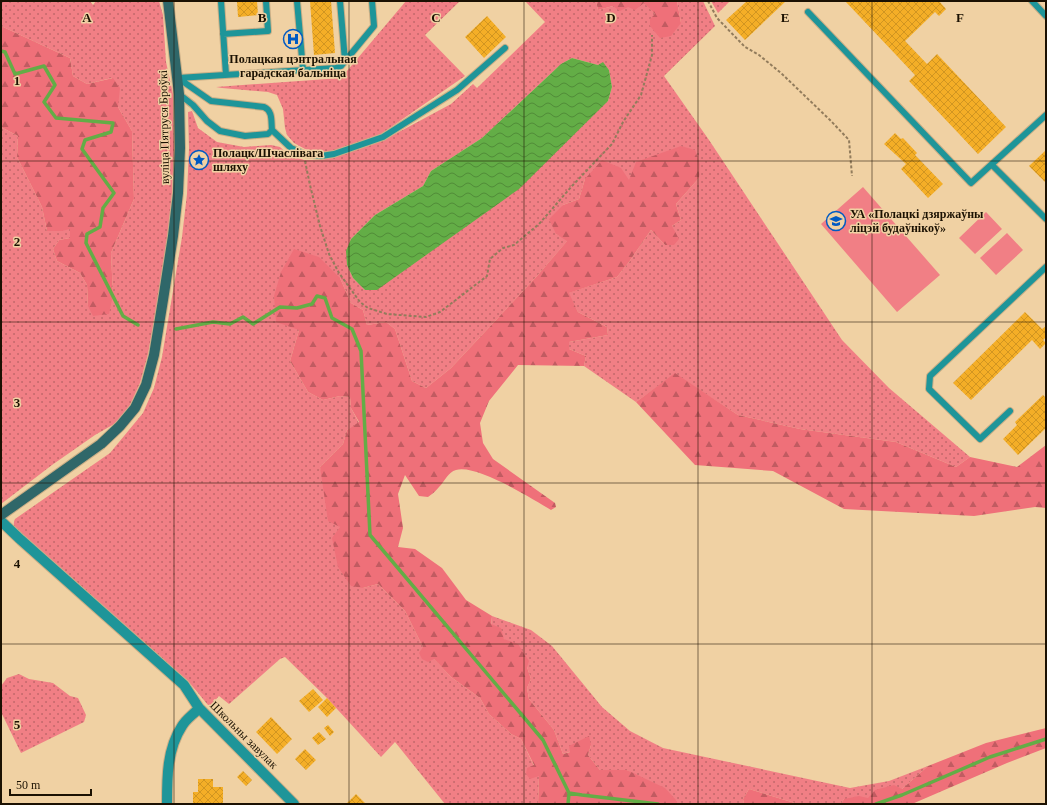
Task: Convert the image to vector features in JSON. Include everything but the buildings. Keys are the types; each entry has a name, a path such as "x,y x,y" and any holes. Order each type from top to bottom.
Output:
{"main road":[{"name":"вуліца Пятруся Броўкі","path":"1,515 101,444 120,426 135,408 146,385 154,355 173,236 178,193 180,148 179,94 168,1"}],"street":[{"path":"1,521 26,546 184,685 199,708"},
{"name":"Школьны завулак","path":"167,804 167,772 175,739 183,725 199,708 294,804"}],"lane":[{"path":"221,1 226,75"},
{"path":"223,34 268,31 266,1"},
{"path":"297,1 303,70"},
{"path":"340,1 345,61"},
{"path":"178,78 336,68 341,66 374,26 372,1"},
{"path":"1032,1 1046,16"},
{"path":"808,12 971,182 992,165 1046,115"},
{"path":"178,78 211,101 264,107 268,109 271,113 272,130 291,148 304,154 321,156 334,154 383,137 457,90 505,48"},
{"path":"179,94 193,104 206,121 220,131 245,136 268,134 272,130"},
{"path":"992,165 1046,219"},
{"path":"1010,411 980,439 929,389 930,376 1046,267"}],"path":[{"path":"708,1 717,18 745,47 759,55 781,73 849,140 852,176"},
{"path":"304,154 320,226 329,254 339,272 360,302 368,308 387,314 426,317 440,312 487,276 490,259 503,248 514,245 539,224 572,186 612,144 623,122 641,95 652,55 652,34"}],"shaded area":[{"path":"1,1 90,1 93,5 96,1 159,1 163,15 166,62 173,94 174,148 168,235 158,299 148,354 140,383 130,405 116,423 95,435 52,465 1,504 1,127 18,136 17,157 42,207 47,231 70,228 70,238 59,240 53,249 57,261 80,273 87,285 88,306 113,295 111,253 134,199 132,131 118,107 112,78 87,84 73,76 70,58 1,26"},
{"path":"406,1 460,1 425,35 465,76 381,134 333,151 321,152 305,149 294,143 287,135 283,109 277,95 268,92 216,87 341,78"},
{"path":"596,1 598,10 613,6 628,6 644,2 655,14 681,23 677,1 703,1 715,26 664,76 709,140 842,340 889,388 970,457 956,467 896,442 800,429 738,415 675,374 636,402 584,366 586,356 569,349 569,342 608,335 607,327 578,312 568,293 617,277 651,230 665,245 672,226 681,220 676,204 699,178 629,181 585,179 579,199 563,205 556,234 568,240 537,276 451,368 426,388 412,381 395,329 386,322 367,325 363,310 351,303 340,278 299,330 290,361 308,392 323,400 340,396 350,397 351,408 359,423 347,430 343,444 320,467 340,527 363,588 378,584 405,611 423,647 451,677 480,698 489,714 511,734 521,739 539,776 538,804 445,804 395,742 381,757 327,698 285,657 280,659 229,704 219,696 211,705 208,705 188,681 117,621 15,529 14,523 15,519 110,453 143,413 154,388 162,357 182,237 187,194 189,148 188,112 192,111 198,128 217,142 244,147 271,145 280,147 289,155 304,160 321,160 334,157 384,140 451,104 473,84 477,88 545,22 526,2","holes":["572,58 598,65 603,63 609,70 612,87 608,101 365,290 353,278 347,265 351,239 375,215 423,186 431,171 482,138 561,64"]},
{"path":"711,1 730,1 718,13"},
{"path":"863,187 940,275 897,312 821,224"},
{"path":"986,212 1002,229 975,254 959,238"},
{"path":"1007,233 1023,250 996,275 980,258"},
{"path":"492,616 531,630 552,646 602,707 630,731 663,748 850,788 889,781 928,766 902,789 868,799 844,799 841,804 798,804 749,789 743,799 744,804 677,804 677,801 627,770 600,770 588,755 591,745 563,754 554,730 529,699 527,688 531,679 527,667 491,625"},
{"path":"19,674 29,679 53,683 70,696 78,698 86,715 84,722 21,753 1,712 1,686 7,678"}],"green space":[{"path":"596,1 677,1 681,23 671,36 660,38 650,26 650,19 655,14 644,3 635,10 628,7 620,11 613,6 598,10"},
{"path":"1,26 70,58 73,76 87,84 113,78 120,88 118,107 132,131 134,199 111,253 113,295 109,314 93,316 88,306 87,285 80,273 57,261 53,249 59,240 70,238 70,229 62,231 47,231 42,207 17,157 18,136 1,127"},
{"path":"681,146 695,150 700,164 699,178 676,204 681,220 672,226 679,239 674,245 665,245 651,230 617,277 569,293 578,312 607,327 608,335 569,342 569,349 586,356 584,366 518,365 489,401 480,423 483,443 493,459 555,503 556,507 551,510 490,477 477,472 465,470 453,471 437,490 428,497 419,496 405,475 398,494 403,528 398,547 415,549 442,568 466,600 492,616 491,624 501,628 504,639 518,644 529,661 527,667 531,679 527,688 529,699 554,730 563,754 570,752 569,746 589,736 591,745 588,755 600,770 627,770 665,788 677,801 677,804 538,804 539,776 530,779 526,774 527,768 534,765 521,739 511,734 489,714 480,698 451,677 434,659 428,662 422,659 419,653 423,647 405,611 378,584 363,588 351,586 338,567 332,538 340,527 328,521 320,467 343,444 347,430 359,422 351,408 350,397 340,396 323,400 308,392 290,361 299,330 276,322 274,296 281,272 294,249 319,257 340,278 351,303 363,310 367,325 386,322 395,329 412,381 426,388 451,368 537,276 567,241 556,234 549,219 563,205 579,199 585,179 602,160 621,168 629,180 636,162"},
{"path":"675,373 738,415 800,429 896,442 956,467 970,457 1017,467 1046,445 1046,508 1035,507 974,516 844,509 773,471 695,465 636,402"},
{"path":"1046,728 1046,748 912,804 841,804 844,799 859,796 868,798 875,790 894,785 902,789 928,766 986,743"},
{"path":"749,789 798,804 744,804 743,799"}],"water":[{"path":"572,58 598,65 603,62 609,70 612,87 608,101 519,189 377,290 365,290 353,278 347,265 346,251 351,239 375,215 423,186 431,171 482,138 561,64"}],"waterway":[{"path":"1,51 5,52 15,74 44,66 55,85 44,102 56,118 113,123 111,132 85,140 82,149 114,193 103,208 100,227 87,234 86,243 123,316 138,325"},
{"path":"176,329 213,322 230,324 243,317 253,324 280,307 297,308 312,304 317,296 325,298 332,318 352,329 361,351 370,535 543,740 569,793 568,804"},
{"path":"876,804 902,795 990,757 1046,739"},
{"path":"569,793 658,804"}],"place":[{"name":"Полацкая цэнтральная гарадская бальніца","path":"293,39"},
{"name":"Полацк/Шчаслівага шляху","path":"199,160"},
{"name":"УА «Полацкі дзяржаўны ліцэй будаўнікоў»","path":"836,221"}]}
